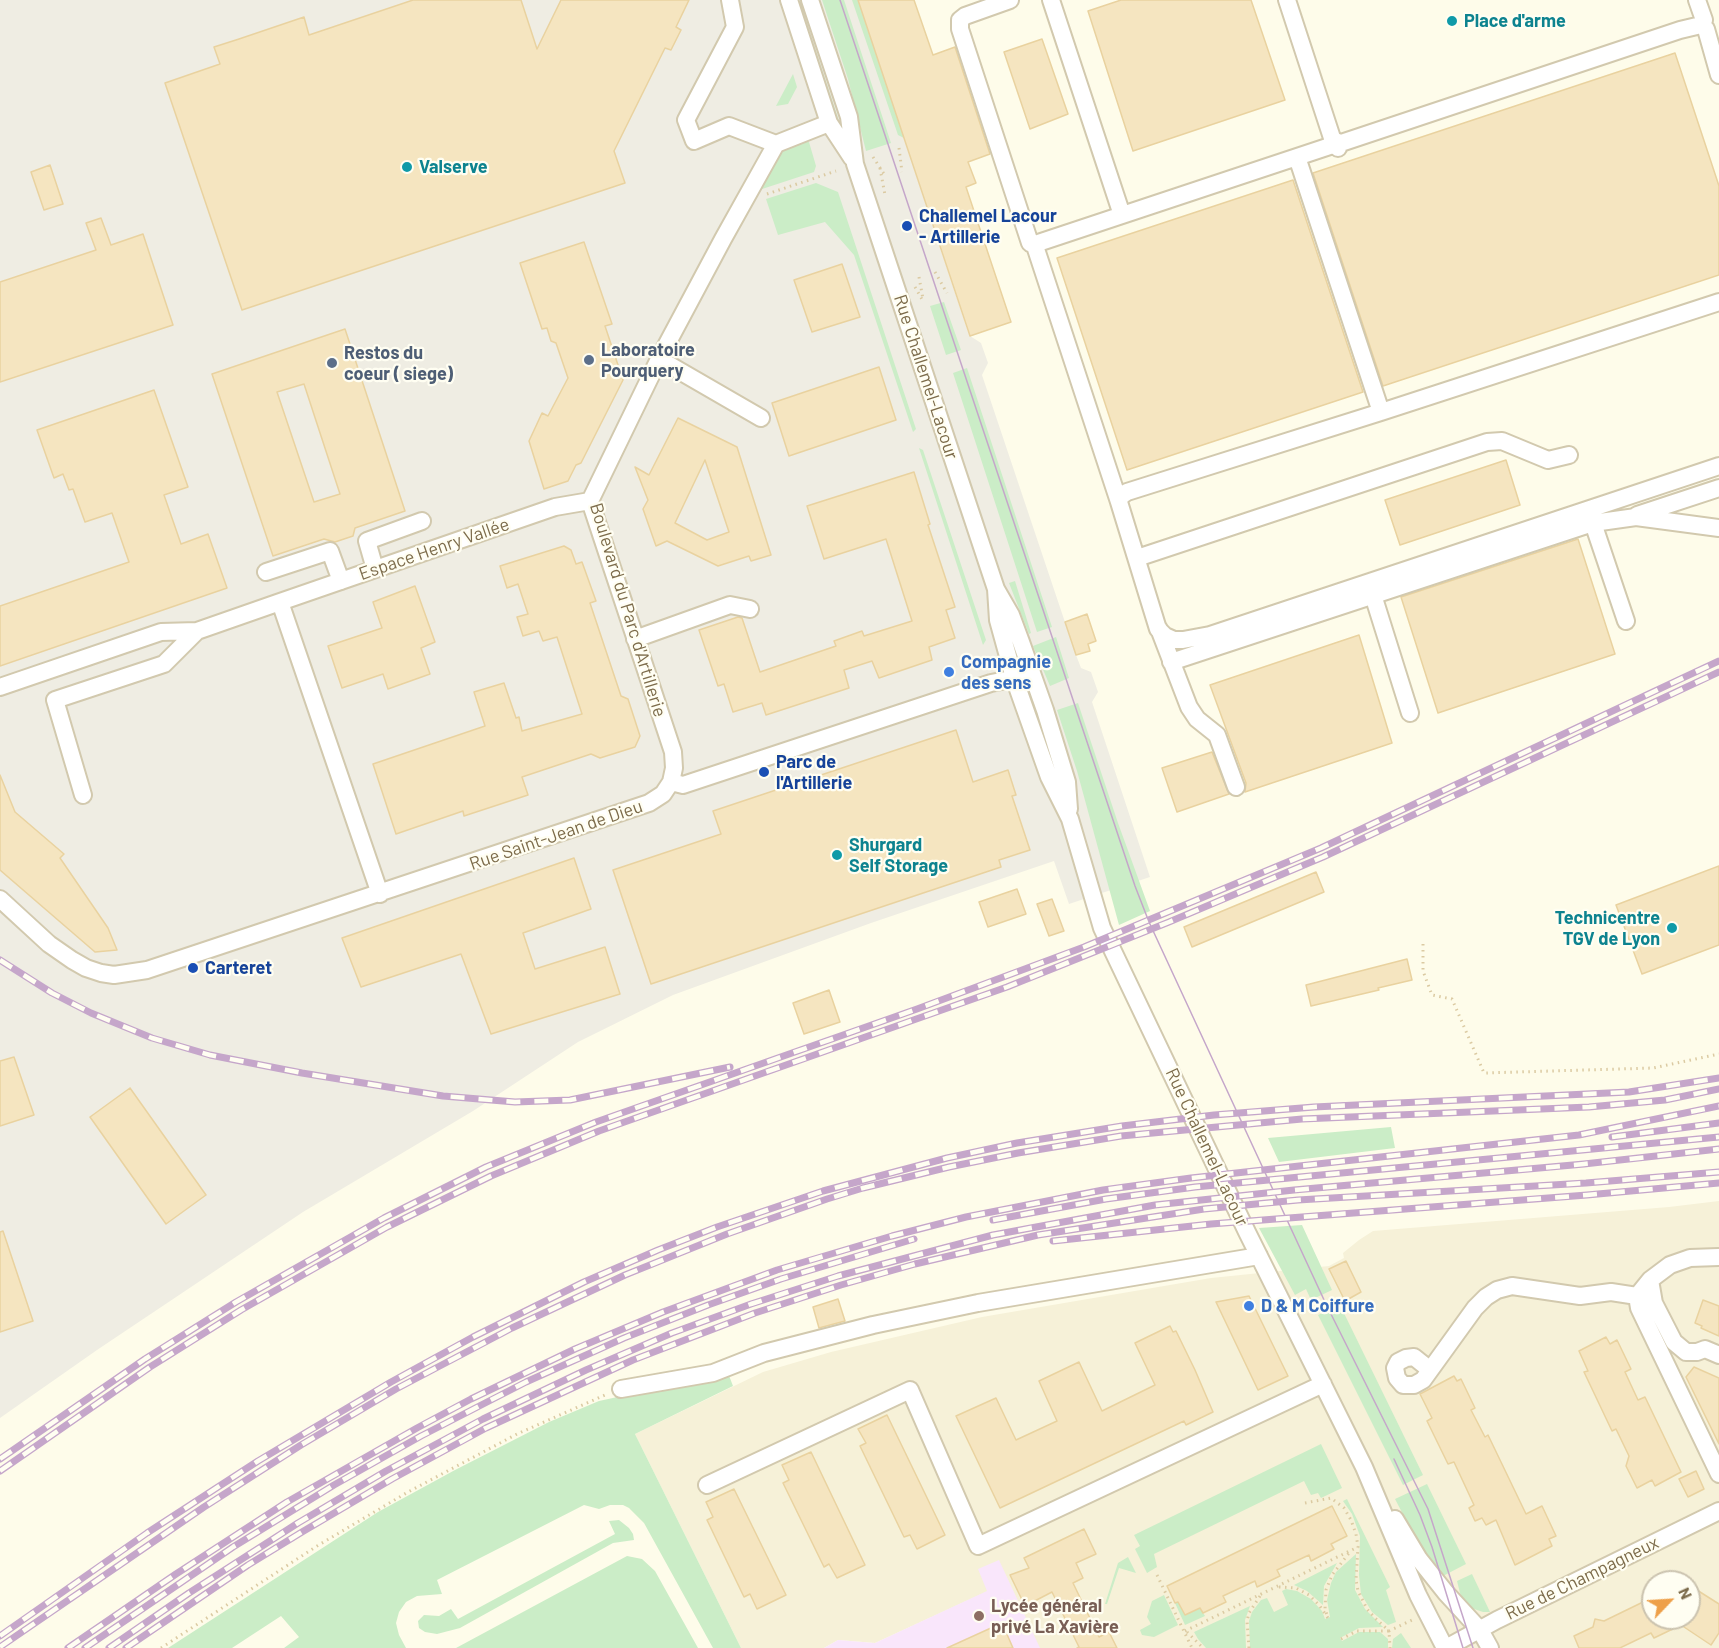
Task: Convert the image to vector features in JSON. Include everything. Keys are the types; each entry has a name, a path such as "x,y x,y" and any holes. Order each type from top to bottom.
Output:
{"street":[{"path":"730,0 735,27 686,120 694,141 729,126 776,144 829,123"},
{"name":"Rue Challemel-Lacour","path":"789,0 829,123 855,164"},
{"name":"Rue Challemel-Lacour","path":"810,0 849,117 855,164 996,590 1011,615 1067,782 1070,819"},
{"path":"1010,0 965,16 960,21 960,29 1034,244 1119,502 1158,629 1192,714 1214,731 1221,742 1236,787"},
{"path":"1050,0 1122,215"},
{"path":"1287,0 1334,144"},
{"path":"1697,0 1708,25 1719,75"},
{"path":"1034,244 1669,33 1708,25"},
{"name":"Boulevard du Parc d'Artillerie","path":"671,782 674,768 673,752 590,501 659,359 776,144"},
{"path":"1297,157 1381,412"},
{"path":"1119,502 1121,496 1128,492 1719,302"},
{"path":"659,359 761,418"},
{"path":"1137,558 1487,442 1502,441 1548,460 1569,454"},
{"path":"1158,629 1165,636 1174,640 1210,635 1719,466"},
{"path":"1171,662 1593,523 1631,517 1719,488"},
{"name":"Espace Henry Vallée","path":"0,687 161,632 197,630 555,507 590,501"},
{"path":"1631,517 1719,528"},
{"path":"375,569 367,541 422,521"},
{"path":"1593,523 1626,621"},
{"path":"266,572 330,551 341,581"},
{"name":"Rue Challemel-Lacour","path":"996,590 998,620 1014,678 1049,777 1070,819 1102,927 1259,1256 1364,1467 1418,1595 1445,1648"},
{"path":"1373,595 1410,713"},
{"path":"280,602 380,894"},
{"path":"635,639 730,605 750,609"},
{"path":"83,795 55,700 165,664 197,630"},
{"path":"671,782 683,786 991,683 1032,675"},
{"name":"Rue Saint-Jean de Dieu","path":"0,899 49,944 72,960 101,973 130,974 156,968 649,803 663,794 671,782"},
{"path":"621,1389 713,1373 764,1353 873,1325 978,1303 1259,1256"},
{"path":"1719,1257 1690,1258 1670,1265 1650,1280 1637,1296 1639,1308 1719,1474"},
{"path":"1650,1280 1654,1303 1674,1342 1686,1352 1705,1349 1719,1355"},
{"path":"1424,1365 1414,1357 1406,1358 1398,1362 1395,1368 1396,1378 1403,1385 1414,1385 1423,1380 1475,1308 1497,1290 1512,1286 1580,1296 1611,1292 1637,1296"},
{"path":"706,1485 910,1390 978,1546 1323,1384"},
{"name":"Rue Challemel-Lacour","path":"1364,1467 1419,1559 1480,1630 1490,1648"},
{"name":"Rue de Champagneux","path":"1445,1648 1719,1511"}],"path":[{"path":"899,148 902,172"},
{"path":"873,157 886,177"},
{"path":"743,202 836,171"},
{"path":"935,272 947,293"},
{"path":"916,304 925,301 919,277"},
{"path":"1423,944 1423,971 1432,995 1452,999 1484,1073 1653,1068 1719,1054"},
{"path":"161,1648 317,1546 408,1492 555,1416 621,1389"},
{"path":"1305,1503 1330,1498 1337,1501 1351,1520 1358,1547 1356,1580 1358,1591 1367,1609 1389,1631 1390,1648"},
{"path":"1185,1631 1358,1547"},
{"path":"1277,1587 1290,1587 1304,1592 1315,1600 1328,1618 1325,1600 1329,1581 1350,1551"},
{"path":"1157,1575 1192,1648"},
{"path":"1248,1648 1247,1621 1261,1594"},
{"path":"1341,1639 1357,1631 1389,1631 1412,1620"},
{"path":"1185,1631 1203,1648"}],"shaded area":[{"path":"0,0 858,0 968,332 981,343 988,363 982,375 1076,655 1081,668 1091,672 1098,692 1092,702 1150,877 1069,904 1054,861 871,923 673,995 578,1042 473,1111 303,1212 0,1418"},
{"path":"1719,1201 1719,1648 1039,1648 988,1591 875,1643 838,1640 824,1648 741,1648 635,1434 763,1372 831,1352 982,1317 1211,1278 1329,1266 1344,1258 1343,1253 1373,1231"},
{"name":"Lycée général privé La Xavière","path":"999,1560 1040,1648 824,1648 838,1640 875,1643 987,1591 978,1569"}],"green space":[{"path":"795,0 799,0 843,133 838,125"},
{"path":"822,0 844,0 891,143 866,151 848,79"},
{"path":"852,0 858,0 904,138 898,135"},
{"path":"793,74 797,87 788,104 776,106"},
{"path":"809,142 816,166 814,172 756,191 781,150"},
{"path":"816,183 838,192 916,429 913,432 854,255 825,222 778,235 766,199"},
{"path":"944,302 961,350 946,355 930,306"},
{"path":"967,368 1052,627 1037,632 953,373"},
{"path":"919,448 923,450 986,640 983,645"},
{"path":"1015,581 1031,633 1029,634 1009,583"},
{"path":"1056,637 1069,678 1050,686 1033,646"},
{"path":"1078,703 1150,911 1119,925 1077,771 1057,710"},
{"path":"1391,1127 1395,1148 1279,1162 1268,1138"},
{"path":"1302,1225 1332,1290 1311,1300 1306,1289 1295,1295 1259,1228"},
{"path":"1340,1305 1423,1475 1403,1485 1318,1315"},
{"path":"728,1373 733,1386 635,1434 741,1648 713,1648 644,1523 629,1508 623,1505 610,1505 599,1509 584,1505 437,1580 442,1594 417,1596 406,1602 399,1612 396,1623 406,1648 284,1648 299,1637 281,1616 232,1648 168,1648 378,1512 549,1422 599,1401"},
{"path":"1321,1444 1342,1488 1321,1498 1318,1493 1311,1495 1304,1481 1154,1554 1157,1567 1147,1573 1135,1549 1140,1546 1134,1535"},
{"path":"1427,1484 1466,1564 1443,1576 1416,1539 1395,1499"},
{"path":"1347,1499 1390,1587 1386,1590 1396,1622 1388,1625 1372,1612 1361,1594 1360,1536 1352,1514 1343,1501"},
{"path":"619,1520 629,1528 634,1540 613,1543 460,1628 437,1634 425,1632 419,1628 418,1621 424,1615 439,1616 451,1609 458,1619 615,1534 609,1521"},
{"path":"1356,1554 1355,1590 1365,1609 1383,1627 1359,1628 1340,1638 1342,1641 1359,1632 1380,1632 1388,1639 1388,1648 1250,1648 1249,1621 1252,1612 1261,1600 1267,1598 1274,1612 1288,1605 1282,1591 1286,1589 1297,1591 1311,1599 1322,1611 1325,1619 1330,1617 1327,1600 1331,1583 1336,1572"},
{"path":"627,1556 642,1559 655,1571 698,1648 456,1648"},
{"path":"1128,1557 1136,1573 1119,1568 1107,1604 1105,1604 1118,1563"},
{"path":"1337,1563 1324,1586 1323,1605 1307,1591 1294,1585"},
{"path":"1472,1574 1490,1612 1471,1608 1461,1597 1457,1581"},
{"path":"1164,1595 1178,1625 1154,1637 1142,1635 1140,1630 1151,1624 1147,1617 1152,1601"},
{"path":"1178,1602 1185,1615 1200,1608 1205,1616 1185,1625 1175,1603"},
{"path":"1250,1606 1245,1620 1246,1648 1206,1648 1194,1632"},
{"path":"1401,1633 1411,1648 1392,1648 1393,1639"}],"building":[{"name":"Valserve","path":"413,0 521,0 537,49 561,0 689,0 676,27 681,30 671,50 665,48 614,151 625,183 242,310 165,83 220,64 214,47 304,17 309,35"},
{"path":"858,0 914,0 933,55 955,47 990,154 968,162 976,183 966,187 1011,322 970,336"},
{"path":"1121,0 1251,0 1285,100 1133,151 1088,11"},
{"path":"1042,39 1068,114 1030,129 1004,52"},
{"path":"1675,53 1719,186 1719,275 1383,386 1313,173"},
{"path":"50,165 63,204 44,210 31,172"},
{"path":"1293,180 1363,392 1127,470 1057,258"},
{"path":"101,218 111,245 143,234 173,325 0,382 0,282 96,250 86,223"},
{"name":"Laboratoire Pourquery","path":"584,242 612,324 605,326 623,380 581,463 576,465 568,481 544,489 529,441 542,413 548,416 568,378 556,343 551,341 547,328 542,329 520,263"},
{"path":"842,264 860,317 812,332 794,280"},
{"path":"345,329 405,511 355,528 353,536 335,542 324,539 273,556 212,374","holes":["304,384 340,494 314,502 277,392"]},
{"path":"879,367 896,420 789,456 772,403"},
{"path":"154,390 188,487 164,495 181,544 208,534 227,588 0,666 0,606 129,562 112,513 85,522 73,489 69,490 63,474 54,478 37,430"},
{"name":"Laboratoire Pourquery","path":"678,418 737,447 771,555 751,561 749,556 718,566 667,541 656,546 643,509 648,500 635,467 649,475","holes":["705,460 729,532 707,540 675,523"]},
{"path":"1506,460 1520,505 1400,545 1385,500"},
{"path":"914,472 930,524 928,525 955,607 946,610 955,638 929,647 932,660 879,678 872,661 844,670 849,688 766,715 762,703 733,712 724,684 718,686 699,630 738,617 742,618 760,672 836,646 834,641 862,631 864,636 912,621 886,539 824,559 807,506"},
{"path":"1578,539 1615,654 1438,713 1401,597"},
{"path":"564,546 571,550 576,564 582,562 596,601 590,603 621,696 628,699 640,736 635,747 600,758 591,754 522,777 528,795 464,816 463,811 396,834 373,764 485,726 474,692 504,683 516,718 519,717 522,731 582,714 557,637 543,641 539,631 523,636 517,617 528,614 518,584 507,588 500,566"},
{"path":"415,586 435,642 421,648 430,674 388,689 383,674 342,688 328,646 382,628 373,602"},
{"path":"1087,614 1096,641 1088,644 1090,651 1076,655 1065,622"},
{"path":"1359,635 1392,743 1245,792 1246,783 1210,685"},
{"name":"Shurgard Self Storage","path":"956,730 973,782 1008,770 1016,795 1012,796 1030,850 999,860 1001,867 651,984 613,870 721,834 713,811"},
{"path":"1212,752 1229,794 1177,812 1162,768"},
{"path":"0,775 15,812 64,854 60,858 108,928 117,950 95,952 0,870"},
{"path":"574,858 591,909 523,933 535,969 605,947 620,994 491,1034 461,954 361,987 342,938"},
{"name":"Technicentre TGV de Lyon","path":"1719,866 1719,945 1642,974 1616,905"},
{"path":"1316,872 1324,892 1192,947 1184,927"},
{"path":"1017,889 1026,914 988,927 979,902"},
{"path":"1052,899 1064,931 1049,936 1037,904"},
{"path":"1407,959 1412,980 1311,1006 1306,985"},
{"path":"829,990 840,1022 804,1034 793,1003"},
{"path":"14,1057 34,1115 0,1126 0,1061"},
{"path":"130,1088 206,1195 166,1224 90,1117"},
{"path":"3,1231 33,1321 0,1332 0,1232"},
{"path":"1346,1261 1361,1292 1345,1301 1329,1269"},
{"path":"1249,1296 1288,1376 1258,1390 1216,1302"},
{"path":"838,1299 845,1321 819,1328 813,1307"},
{"path":"1703,1300 1719,1306 1719,1336 1695,1323"},
{"path":"1170,1326 1173,1332 1176,1331 1213,1412 1186,1425 1184,1421 1000,1508 956,1416 996,1398 1016,1440 1057,1421 1039,1381 1079,1362 1102,1411 1155,1385 1135,1343"},
{"path":"1606,1337 1610,1344 1617,1340 1631,1369 1625,1372 1638,1400 1645,1397 1681,1472 1655,1486 1652,1480 1637,1488 1626,1466 1629,1456 1616,1429 1612,1431 1584,1372 1588,1371 1579,1351"},
{"path":"1694,1367 1719,1378 1719,1444 1686,1377"},
{"path":"1454,1376 1457,1381 1461,1379 1475,1408 1471,1410 1485,1437 1488,1435 1526,1514 1542,1506 1556,1536 1549,1539 1552,1546 1515,1565 1496,1520 1486,1525 1482,1518 1475,1521 1469,1508 1474,1505 1454,1462 1448,1464 1427,1421 1432,1418 1420,1394"},
{"path":"887,1415 945,1535 917,1549 910,1535 904,1537 860,1446 866,1443 858,1429"},
{"path":"811,1452 865,1565 837,1578 829,1564 824,1567 783,1483 789,1480 782,1465"},
{"path":"1696,1471 1704,1489 1688,1497 1679,1479"},
{"path":"734,1489 786,1595 757,1609 750,1594 744,1597 707,1520 713,1517 706,1502"},
{"path":"1332,1506 1347,1536 1331,1544 1334,1549 1311,1561 1309,1555 1277,1570 1280,1576 1257,1587 1255,1581 1223,1596 1226,1602 1203,1613 1200,1608 1185,1615 1178,1602 1175,1603 1167,1586"},
{"path":"1084,1529 1096,1554 1076,1563 1083,1578 1073,1583 1099,1637 1109,1632 1117,1648 1077,1648 1079,1647 1052,1592 1025,1606 1010,1575 1029,1568 1024,1558"},
{"path":"1701,1593 1719,1604 1719,1633 1711,1645 1688,1630 1701,1630"},
{"path":"1641,1603 1641,1630 1671,1630 1654,1638 1651,1633 1620,1648 1579,1648 1574,1636 1593,1627 1595,1619 1604,1621"},
{"path":"1002,1623 1013,1648 947,1648"}],"tram line":[{"path":"840,0 1135,886 1149,922 1325,1302 1428,1509 1473,1648"},
{"path":"1394,1459 1432,1547 1463,1648"}],"railway":[{"path":"0,1459 145,1359 236,1302 384,1218 486,1167 596,1122 917,1009 1084,947 1321,848 1719,661"},
{"path":"0,1471 150,1367 241,1310 387,1227 491,1176 599,1131 1007,987 1169,922 1323,857 1719,672"},
{"path":"0,960 52,993 91,1013 152,1038 210,1055 443,1096 515,1102 570,1100 730,1067"},
{"path":"0,1636 147,1533 258,1461 391,1382 473,1337 584,1282 658,1250 823,1191 947,1158 1017,1143 1122,1126 1214,1115 1314,1107 1629,1092 1719,1078"},
{"path":"0,1647 204,1507 301,1445 396,1389 512,1328 625,1275 727,1234 827,1199 949,1167 1121,1136 1302,1119 1589,1107 1665,1100 1719,1089"},
{"path":"68,1648 287,1502 471,1399 575,1349 663,1312 777,1270 966,1217 1103,1190 1191,1178 1579,1135 1719,1106"},
{"path":"1612,1137 1719,1123"},
{"path":"993,1220 1106,1199 1195,1187 1719,1137"},
{"path":"109,1648 298,1523 386,1471 483,1419 586,1370 672,1333 838,1276 993,1235 1155,1205 1719,1149"},
{"path":"126,1648 248,1565 392,1479 486,1428 633,1360 755,1313 841,1285 915,1264 1038,1235 1204,1209 1298,1200 1586,1183 1719,1172"},
{"path":"1053,1241 1211,1224 1719,1183"},
{"path":"85,1648 233,1547 334,1485 421,1436 526,1382 624,1338 708,1305 781,1279 914,1239"}],"place":[{"name":"Place d'arme","path":"1452,21"},
{"name":"Valserve","path":"407,167"},
{"name":"Challemel Lacour - Artillerie","path":"907,226"},
{"name":"Laboratoire Pourquery","path":"589,360"},
{"name":"Restos du coeur ( siege)","path":"332,363"},
{"name":"Compagnie des sens","path":"949,672"},
{"name":"Parc de l'Artillerie","path":"764,772"},
{"name":"Shurgard Self Storage","path":"837,855"},
{"name":"Technicentre TGV de Lyon","path":"1672,928"},
{"name":"Carteret","path":"193,968"},
{"name":"D & M Coiffure","path":"1249,1306"},
{"name":"Lycée général privé La Xavière","path":"979,1616"}]}
